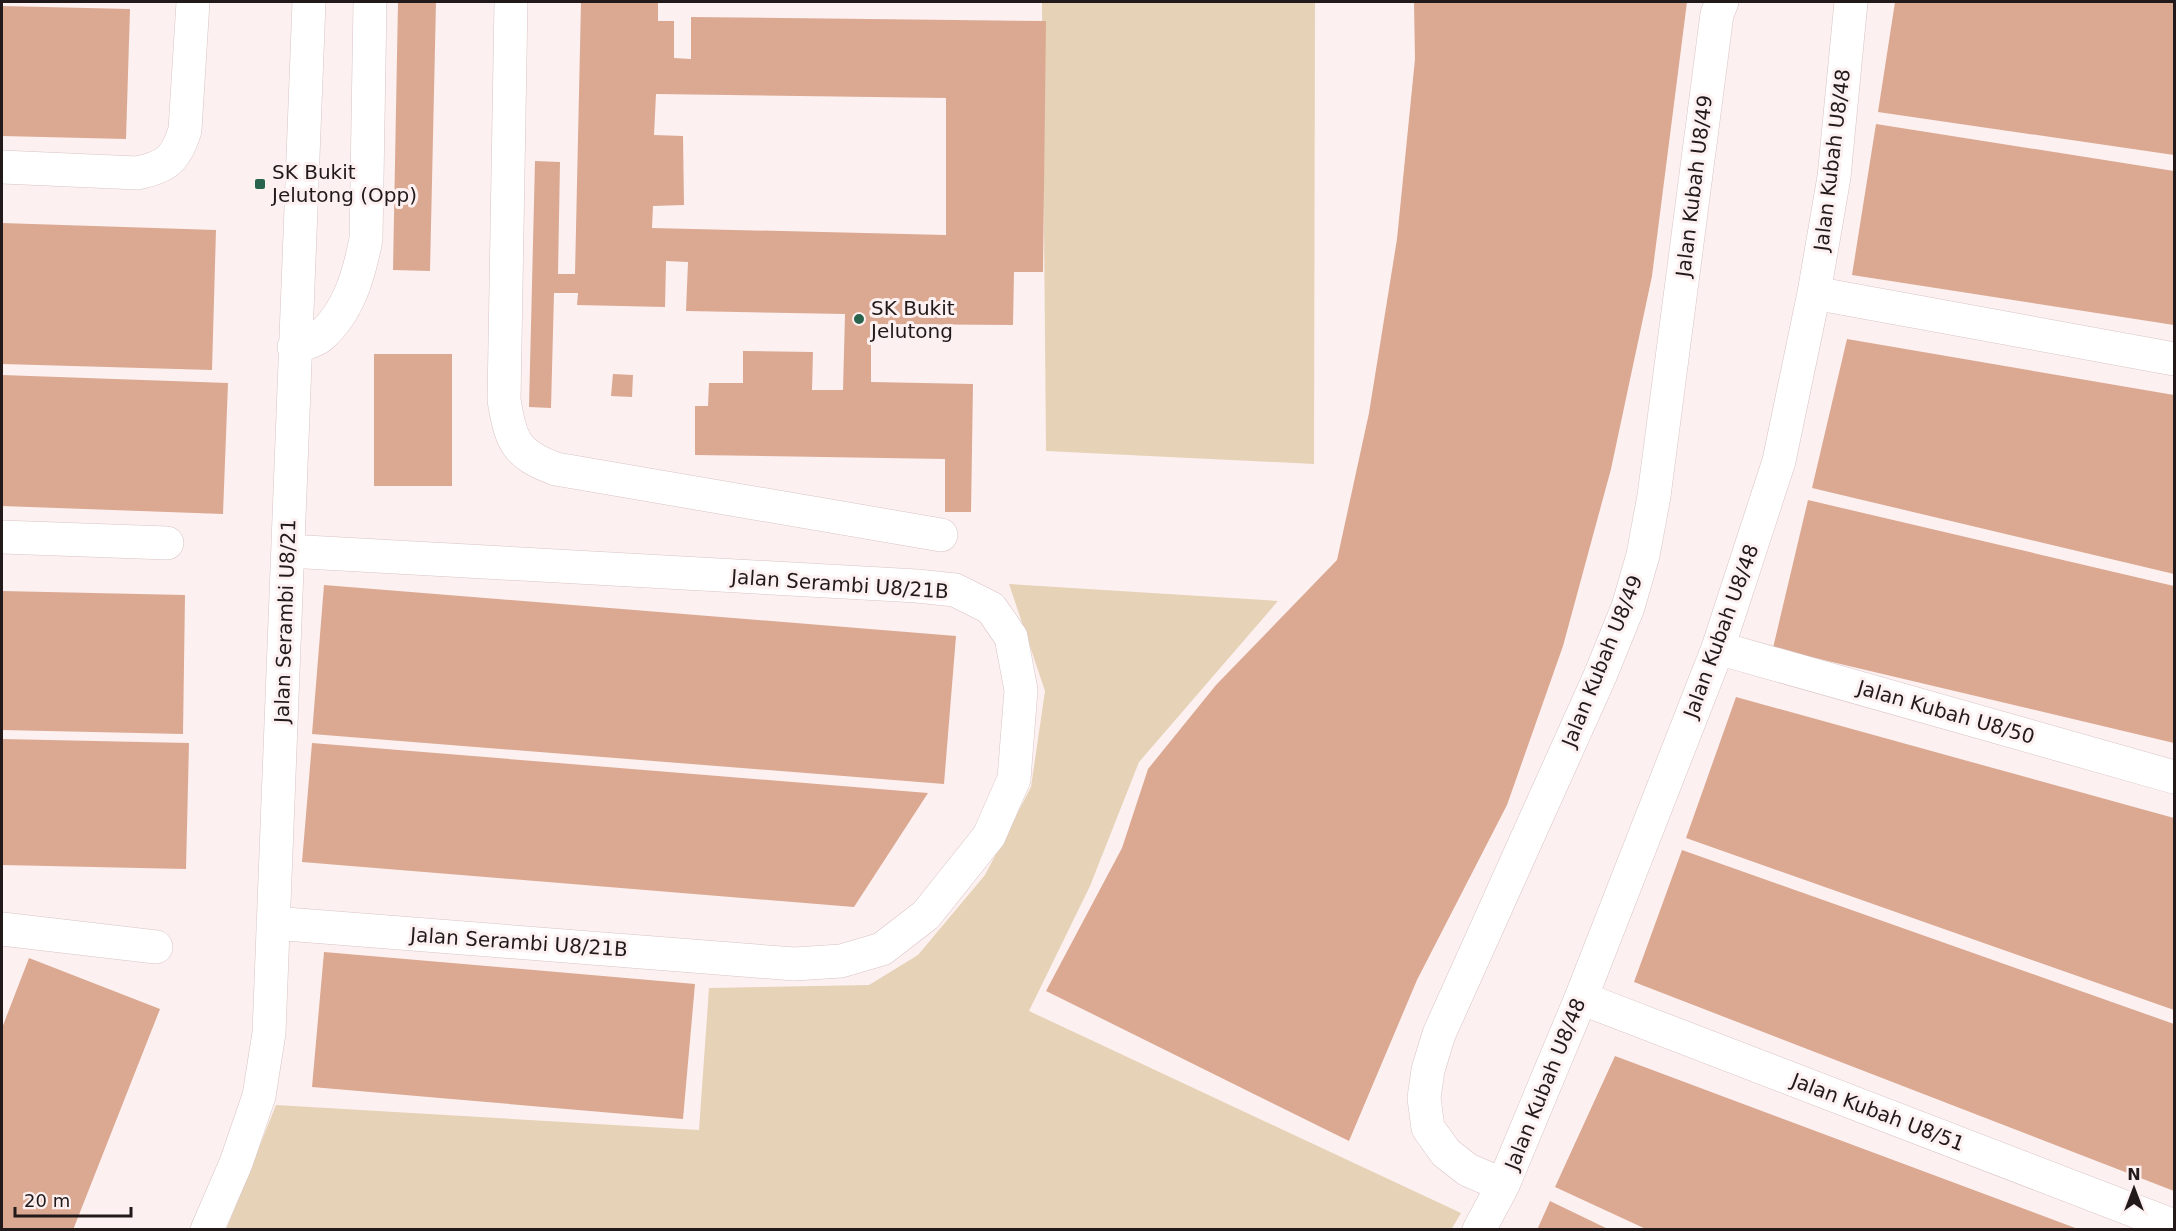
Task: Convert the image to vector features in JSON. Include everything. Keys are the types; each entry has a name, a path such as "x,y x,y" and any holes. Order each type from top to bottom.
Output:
{"street":[{"path":"2,167 137,173 155,169 169,160 180,149 185,130 193,2"},
{"name":"Jalan Serambi U8/21","path":"207,1230 236,1163 259,1096 269,1033 309,2"},
{"path":"294,347 319,338 350,298 360,270 366,239 370,2"},
{"path":"511,2 504,400 508,426 515,444 536,462 556,469 941,535"},
{"name":"Jalan Kubah U8/49","path":"1503,1185 1468,1170 1446,1153 1428,1128 1424,1098 1428,1070 1439,1034 1600,676 1628,607 1643,555 1655,484 1717,14 1722,2"},
{"name":"Jalan Kubah U8/48","path":"1479,1230 1503,1185 1581,998 1718,648 1779,461 1814,293 1834,177 1851,2"},
{"path":"1814,293 2175,359"},
{"path":"2,537 167,543"},
{"name":"Jalan Serambi U8/21B","path":"273,923 794,964 841,961 882,949 926,915 989,836 1014,779 1021,690 1011,638 991,608 955,590 905,585 288,551"},
{"name":"Jalan Kubah U8/50","path":"1718,648 2175,777"},
{"path":"3,934 156,946"},
{"name":"Jalan Kubah U8/51","path":"1581,998 2175,1226"}],"shaded area":[{"path":"1042,2 1315,2 1314,464 1046,451"},
{"path":"1009,584 1278,601 1139,762 1090,886 1029,1011 1461,1213 1451,1230 226,1230 276,1105 699,1130 709,988 869,985 918,955 985,875 1031,787 1045,691"}],"building":[{"path":"398,2 436,2 430,271 393,270"},
{"path":"581,2 658,2 658,21 674,21 674,58 691,59 691,17 1046,21 1043,272 1014,272 1013,325 871,324 871,382 973,384 971,512 945,512 945,459 695,455 695,406 708,406 709,383 743,383 743,351 813,352 812,390 843,390 845,314 686,311 688,262 666,261 665,307 577,305 578,293 554,293 551,408 529,407 535,161 560,162 558,274 575,274","holes":["656,94 946,98 946,235 652,228 653,206 684,205 683,136 654,135"]},
{"path":"1414,2 1687,2 1652,276 1611,469 1563,646 1507,805 1417,980 1349,1141 1046,991 1122,848 1148,769 1216,685 1337,560 1369,413 1397,239 1415,59"},
{"path":"1895,2 2174,2 2174,155 1878,112"},
{"path":"2,6 130,9 126,139 2,136"},
{"path":"1876,124 2174,171 2174,325 1852,275"},
{"path":"2,223 216,230 212,370 2,364"},
{"path":"1847,339 2174,395 2174,574 1812,488"},
{"path":"374,354 452,354 452,486 374,486"},
{"path":"613,374 633,375 632,397 611,396"},
{"path":"2,375 228,383 223,514 2,506"},
{"path":"1808,500 2174,586 2174,743 1773,648"},
{"path":"324,585 956,636 944,784 312,734"},
{"path":"2,591 185,595 183,734 2,730"},
{"path":"1736,697 2174,818 2174,1010 1686,838"},
{"path":"2,739 189,743 186,869 2,865"},
{"path":"312,743 928,793 854,907 302,862"},
{"path":"1682,850 2174,1024 2174,1191 1634,982"},
{"path":"324,952 695,984 683,1119 312,1087"},
{"path":"29,958 160,1009 73,1230 2,1230 2,1028"},
{"path":"1615,1056 2078,1230 1648,1230 1555,1187"},
{"path":"1550,1201 1610,1230 1537,1230"}],"place":[{"name":"SK Bukit Jelutong (Opp)","path":"260,184"},
{"name":"SK Bukit Jelutong","path":"859,319"}]}
